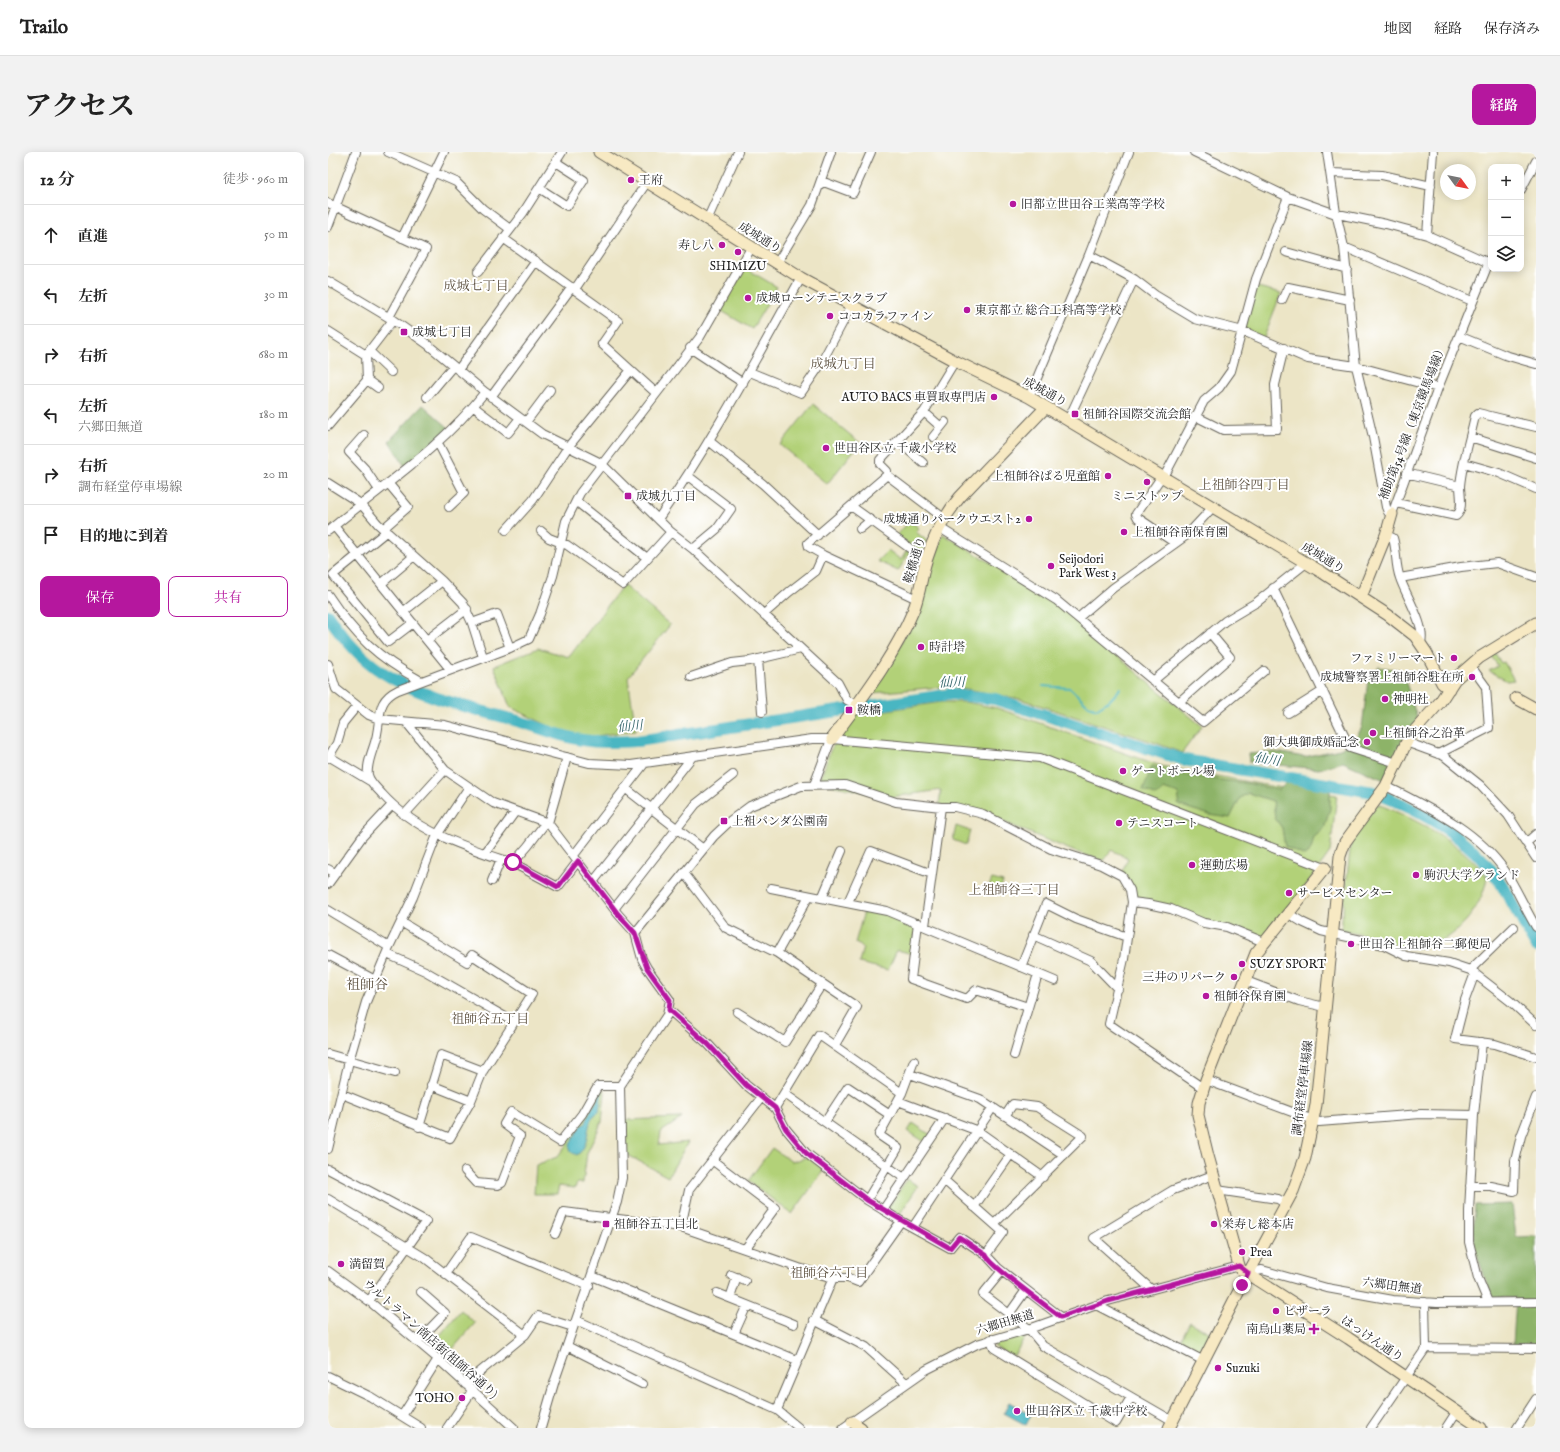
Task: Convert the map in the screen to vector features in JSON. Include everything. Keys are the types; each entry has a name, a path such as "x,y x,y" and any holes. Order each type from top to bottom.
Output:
{"street":[{"path":"328,227 332,204 356,152"},
{"path":"388,152 456,182 483,209 510,230"},
{"path":"402,238 444,152"},
{"path":"478,272 510,230 562,152"},
{"name":"成城通り","path":"599,152 801,278 851,307 955,362 1029,397 1361,597 1403,626 1421,642 1442,683 1449,689"},
{"path":"707,220 738,152"},
{"path":"777,263 812,205 830,152"},
{"path":"821,181 853,193 871,152"},
{"path":"1029,397 1089,255 1129,152"},
{"path":"1194,152 1208,155 1288,197 1336,213 1427,235 1488,259"},
{"path":"1327,152 1336,213 1344,247 1356,366 1373,437 1388,512 1394,509 1431,509 1456,516 1459,514 1461,502 1460,486 1464,464 1475,416 1478,414 1536,427"},
{"path":"1427,235 1433,152"},
{"path":"539,188 567,206 576,193 584,180 556,162"},
{"path":"1524,184 1536,162"},
{"path":"1331,173 1382,175 1431,186"},
{"path":"450,669 357,555 331,528 438,443 488,395 574,288 647,182"},
{"path":"1175,543 1138,518 1136,514 1163,477 1204,401 1219,388 1231,371 1256,278 1288,197"},
{"path":"328,426 367,380 367,353 391,319 426,249 332,204"},
{"path":"503,238 618,321 602,344 656,393"},
{"path":"1344,247 1472,301"},
{"path":"370,781 368,765 378,733 379,719 385,699 400,689 526,641 532,634 553,576 566,521 577,502 580,493 711,319 751,248"},
{"path":"1286,252 1347,270"},
{"path":"1089,255 1134,279 1155,296 1194,319 1243,330 1308,359 1356,366 1438,388"},
{"path":"428,398 456,368 536,262"},
{"name":"補助第54号線（東京競馬場線）","path":"1361,597 1386,535 1406,474 1438,388 1488,265"},
{"path":"658,518 688,476 710,440 750,372 801,278"},
{"path":"1068,420 1134,279"},
{"path":"328,281 391,319 456,368 488,395 542,434 601,464 671,532 693,549 855,700"},
{"path":"1282,300 1288,287 1350,300"},
{"path":"750,372 801,393 820,367 851,307"},
{"path":"328,331 367,353 391,372"},
{"path":"1459,336 1505,355 1536,364"},
{"path":"690,348 743,383"},
{"path":"1195,416 1223,430 1277,429 1275,385 1284,348"},
{"path":"955,362 924,412 880,460 880,464 888,471 887,474 942,524 1056,600 1203,722 1264,671"},
{"path":"506,530 534,500 568,448 631,370"},
{"path":"367,380 378,388"},
{"path":"474,407 508,433 523,420 550,390"},
{"name":"鞍橋通り","path":"832,739 846,720 855,700 889,655 909,620 917,599 926,560 942,524 960,497 1046,407"},
{"path":"924,412 943,425 932,437"},
{"path":"364,435 349,452 365,469 379,490"},
{"path":"1470,437 1536,458"},
{"path":"710,440 763,484 818,535"},
{"path":"898,441 923,463"},
{"path":"438,443 464,493 449,507"},
{"path":"1464,464 1499,473 1536,489"},
{"path":"887,474 808,543 809,547 823,556 917,599"},
{"path":"1406,474 1460,486"},
{"path":"688,476 731,509 717,529 693,549"},
{"path":"328,483 361,504 385,530 442,581 467,609 482,657"},
{"path":"388,483 408,507 385,530 333,575 388,642 413,623"},
{"path":"577,502 647,558"},
{"path":"851,506 926,560"},
{"path":"1078,618 1113,588 1187,534 1213,507"},
{"path":"860,529 870,520"},
{"path":"541,531 549,538 562,542 623,585 671,532"},
{"path":"1386,535 1393,538 1396,563 1400,578 1419,626 1422,636 1421,642"},
{"path":"381,584 414,556"},
{"path":"764,614 816,571 823,556"},
{"path":"1153,681 1225,621 1257,602 1306,563"},
{"path":"1400,578 1460,567 1497,563 1536,577"},
{"path":"403,612 442,581"},
{"path":"1273,588 1350,748 1397,763"},
{"path":"328,595 349,626 366,643 388,662 420,682"},
{"path":"427,640 467,609"},
{"path":"472,623 497,614 510,648"},
{"path":"1536,623 1470,665 1455,679 1440,702 1406,742 1386,788 1426,806 1474,838 1487,849 1505,871 1536,927"},
{"path":"1179,702 1230,657 1210,633"},
{"path":"691,677 732,663 758,659 801,649"},
{"path":"758,659 762,712"},
{"path":"328,664 332,690 369,715 379,719 445,725 603,765 621,766 644,764 804,740 832,739 1040,758 1325,868 1256,953 1205,1084 1198,1115 1217,1190 1239,1266"},
{"path":"1438,754 1489,728 1486,687 1470,665"},
{"path":"1288,713 1323,691"},
{"path":"1516,698 1536,709"},
{"path":"357,706 343,723 337,743 329,758 370,781 392,805 404,815 437,835 513,862 558,887 576,858 625,788 644,764"},
{"path":"406,722 445,770 493,803 547,823 576,858 614,909 635,933 647,968 670,1000 669,1010 620,1086 622,1178 617,1202 555,1380 541,1428"},
{"path":"814,785 832,739"},
{"path":"1406,742 1438,754 1456,765 1496,801 1515,824 1536,858"},
{"path":"513,862 547,823 567,757"},
{"path":"593,882 650,808 692,757"},
{"path":"404,815 445,770"},
{"path":"614,909 696,804 733,775"},
{"path":"635,933 722,827 750,806 800,786 845,785 896,802 955,807 983,814 1051,849 1100,865 1122,876 1130,890 1132,902 1118,989 1109,1024 1205,1084 1313,1120 1327,1122 1421,1114 1474,1115"},
{"path":"328,1149 349,1061 366,1002 421,878 437,835 469,786"},
{"path":"625,788 703,849"},
{"name":"調布経堂停車場線","path":"1171,1425 1248,1273 1286,1204 1302,1168 1313,1120 1342,847 1386,788"},
{"path":"328,884 332,871 392,805"},
{"path":"941,807 932,874 911,979 967,999 976,990 1028,1007"},
{"path":"485,853 515,812"},
{"path":"1526,843 1536,834"},
{"path":"822,898 842,851"},
{"path":"848,902 871,851 932,874"},
{"path":"492,881 501,858"},
{"path":"684,873 726,928 777,953 857,1007 835,1045"},
{"path":"771,888 848,902 887,911 1055,981"},
{"path":"777,953 809,896"},
{"path":"1132,902 1171,909 1204,923 1227,926 1264,942"},
{"path":"1020,967 1046,904 1076,919 1127,937"},
{"path":"328,910 388,951 514,1022"},
{"path":"1289,914 1321,931 1384,945 1406,956 1449,963 1472,972 1536,1024"},
{"path":"342,1094 450,1138 471,1101 483,1071 532,994 472,955 467,962 401,922"},
{"path":"1514,927 1472,972 1455,1039 1482,1042 1506,1047 1536,1057"},
{"path":"1033,935 1091,961 1118,989"},
{"path":"328,954 376,980"},
{"path":"1014,1055 1038,974"},
{"path":"1246,981 1299,1001 1325,1007"},
{"path":"737,1012 784,1042 822,984"},
{"path":"669,1010 708,1044 746,1085 775,1108 786,1129 806,1153 867,1200 950,1248 959,1237 986,1255 986,1257 1002,1271 1061,1317"},
{"path":"775,1108 819,1035 902,1092"},
{"path":"1482,1042 1474,1115 1470,1186 1469,1242 1478,1278 1488,1302"},
{"path":"328,1054 395,1073"},
{"path":"419,1126 441,1055 483,1071"},
{"path":"867,1200 898,1148 879,1135 898,1101 914,1061"},
{"path":"910,1074 980,1099 1064,1155"},
{"path":"431,1085 471,1101"},
{"path":"465,1171 476,1183 502,1184 520,1136 504,1124 511,1112 560,1142 582,1114 598,1086 620,1086"},
{"path":"825,1122 848,1087 890,1115"},
{"path":"784,1094 904,1178"},
{"path":"681,1226 688,1190 761,1098"},
{"path":"1470,1186 1490,1186 1514,1191 1515,1161 1521,1136 1536,1098"},
{"path":"898,1101 978,1131 1043,1177"},
{"path":"994,1224 1083,1136 1037,1107 1013,1104 1005,1116"},
{"path":"913,1227 993,1107"},
{"path":"883,1210 944,1118"},
{"path":"974,1207 1011,1154"},
{"path":"712,1160 775,1208 745,1249"},
{"path":"328,1169 426,1221 369,1301"},
{"path":"1150,1289 1094,1238 1173,1190 1213,1175"},
{"path":"944,1180 1003,1232 986,1255"},
{"path":"1217,1190 1278,1199 1286,1204"},
{"path":"328,1199 408,1247 446,1273 525,1335"},
{"path":"555,1234 564,1212 611,1219 681,1226 832,1278 848,1278 858,1282 901,1221"},
{"path":"446,1273 471,1237 589,1286"},
{"name":"六郷田無道","path":"852,1426 906,1383 948,1358 977,1344 1029,1329 1096,1305 1150,1289 1239,1266"},
{"name":"はっけん通り","path":"1239,1266 1481,1428"},
{"name":"六郷田無道","path":"1248,1273 1262,1270 1347,1292 1393,1300 1425,1302 1536,1302"},
{"name":"ウルトラマン商店街(祖師谷通り)","path":"328,1271 369,1301 514,1428"},
{"path":"1002,1271 983,1294 1029,1329 1043,1346 1131,1397 1171,1425"},
{"path":"592,1276 797,1360"},
{"path":"730,1298 738,1278"},
{"path":"777,1410 832,1278"},
{"path":"1009,1314 1026,1290"},
{"path":"417,1342 445,1313 421,1292"},
{"path":"717,1293 794,1324"},
{"path":"1371,1428 1426,1348 1425,1302"},
{"path":"734,1334 747,1305"},
{"path":"1096,1305 1204,1361"},
{"path":"465,1384 525,1335 538,1316 575,1324 777,1410 799,1428"},
{"path":"814,1320 866,1347 906,1383"},
{"path":"991,1339 994,1348 1116,1423 1131,1397"},
{"path":"567,1346 642,1384"},
{"path":"1426,1348 1536,1349"},
{"path":"402,1416 438,1360"},
{"path":"328,1376 371,1397 421,1428"},
{"path":"446,1428 472,1391"},
{"path":"1517,1428 1536,1399"},
{"path":"1446,1428 1456,1411"}],"green space":[{"name":"成城ローンテニスクラブ","path":"745,268 777,287 752,329 720,310"},
{"path":"1254,286 1281,293 1263,340 1244,332"},
{"path":"813,404 860,443 827,484 780,445"},
{"path":"423,405 449,428 407,466 404,465 389,441"},
{"path":"910,521 919,528 916,532 927,541 921,555 895,537"},
{"path":"943,534 1054,601 1136,672 1202,726 1182,753 1156,743 1020,699 951,686 872,693 895,656 913,616 929,576"},
{"path":"888,550 901,560 907,550 910,552 898,571 877,561"},
{"path":"623,585 670,625 628,677 636,730 576,739 510,707 494,666 538,648 569,657"},
{"path":"1495,653 1501,663 1504,662 1514,680 1507,681 1489,671 1498,666 1491,656"},
{"path":"1378,667 1402,670 1418,721 1384,780 1343,762 1319,769 1249,762 1248,754 1276,752 1304,757 1340,749 1354,742 1362,727 1368,680 1373,680"},
{"path":"942,702 965,702 997,708 1161,766 1276,787 1337,795 1330,852 1293,903 1265,937 1260,938 1135,901 1121,874 1128,858 1111,850 1104,861 1073,851 1006,823 939,804 941,790 891,797 819,783 830,751 853,715"},
{"path":"1152,766 1189,776 1245,783 1279,790 1287,782 1330,786 1330,809 1324,829 1314,837 1311,849 1305,856 1285,847 1282,828 1275,818 1273,801 1248,793 1240,798 1230,818 1210,815 1178,805 1179,794 1163,789 1157,796 1143,790"},
{"name":"駒沢大学グランド","path":"1377,804 1408,817 1438,833 1465,853 1487,877 1481,897 1471,915 1456,931 1442,941 1427,947 1402,947 1379,937 1341,929 1351,841"},
{"path":"956,826 970,831 966,845 953,840"},
{"path":"992,879 1003,882 999,893 988,889"},
{"path":"865,908 887,913 916,926 913,954 897,950 888,970 859,963 863,947 855,943"},
{"path":"600,1089 604,1089 605,1093 602,1122 587,1153 583,1183 577,1183 575,1188 559,1186 557,1194 534,1194 536,1165 557,1157 567,1144 563,1141"},
{"path":"682,1118 661,1132 659,1145 688,1142 668,1177 624,1153 623,1120"},
{"path":"913,1123 932,1136 926,1143 908,1131"},
{"path":"772,1148 792,1162 807,1157 824,1170 792,1214 748,1181"},
{"path":"907,1179 918,1186 898,1217 887,1209"},
{"path":"1512,1204 1516,1237 1536,1236 1536,1347 1513,1345 1516,1298 1492,1297 1473,1244 1475,1205"},
{"path":"461,1310 475,1323 444,1359 430,1347"},
{"path":"1190,1322 1210,1333 1198,1354 1179,1343"},
{"path":"1028,1333 1013,1357 995,1347 994,1341"}],"water":[{"path":"600,1092 602,1092 599,1112 594,1115 591,1120 585,1145 577,1155 571,1152 569,1146 581,1126 586,1123 590,1111 597,1101"},
{"path":"1009,1402 1031,1415 1026,1425 1004,1413"}],"waterway":[{"name":"仙川","path":"328,615 345,639 358,653 382,672 398,681 414,689 449,702 521,722 574,739 603,742 637,741 952,694 995,699 1184,760 1373,792 1409,807 1427,817 1444,827 1475,852 1500,882 1536,946"},
{"path":"1043,686 1070,688 1088,705 1096,709 1110,700 1121,688"}],"place":[{"name":"王府","path":"631,180"},
{"name":"旧都立世田谷工業高等学校","path":"1013,204"},
{"name":"寿し八","path":"722,245"},
{"name":"SHIMIZU","path":"738,252"},
{"name":"成城ローンテニスクラブ","path":"748,298"},
{"name":"東京都立 総合工科高等学校","path":"967,310"},
{"name":"ココカラファイン","path":"830,316"},
{"name":"成城七丁目","path":"404,332"},
{"name":"AUTO BACS 車買取専門店","path":"994,397"},
{"name":"祖師谷国際交流会館","path":"1075,414"},
{"name":"世田谷区立 千歳小学校","path":"826,448"},
{"name":"上祖師谷ぱる児童館","path":"1108,476"},
{"name":"ミニストップ","path":"1147,482"},
{"name":"成城九丁目","path":"628,496"},
{"name":"成城通りパークウエスト2","path":"1029,519"},
{"name":"上祖師谷南保育園","path":"1124,532"},
{"name":"Seijodori Park West 3","path":"1051,566"},
{"name":"時計塔","path":"921,647"},
{"name":"ファミリーマート","path":"1454,658"},
{"name":"成城警察署上祖師谷駐在所","path":"1472,677"},
{"name":"神明社","path":"1385,699"},
{"name":"鞍橋","path":"849,710"},
{"name":"上祖師谷之沿革","path":"1373,733"},
{"name":"御大典御成婚記念","path":"1367,742"},
{"name":"ゲートボール場","path":"1123,771"},
{"name":"上祖パンダ公園南","path":"724,821"},
{"name":"テニスコート","path":"1119,823"},
{"name":"運動広場","path":"1192,865"},
{"name":"駒沢大学グランド","path":"1416,875"},
{"name":"サービスセンター","path":"1289,893"},
{"name":"世田谷上祖師谷二郵便局","path":"1351,944"},
{"name":"SUZY SPORT","path":"1242,964"},
{"name":"三井のリパーク","path":"1234,977"},
{"name":"祖師谷保育園","path":"1206,996"},
{"name":"祖師谷五丁目北","path":"606,1224"},
{"name":"栄寿し総本店","path":"1214,1224"},
{"name":"Prea","path":"1242,1252"},
{"name":"満留賀","path":"341,1264"},
{"name":"ピザーラ","path":"1276,1311"},
{"name":"南烏山薬局","path":"1314,1329"},
{"name":"Suzuki","path":"1218,1368"},
{"name":"TOHO","path":"462,1398"},
{"name":"世田谷区立 千歳中学校","path":"1017,1411"}],"district":[{"name":"成城七丁目","path":"476,286"},
{"name":"成城九丁目","path":"843,364"},
{"name":"上祖師谷四丁目","path":"1244,485"},
{"name":"上祖師谷三丁目","path":"1014,890"},
{"name":"祖師谷","path":"367,985"},
{"name":"祖師谷五丁目","path":"490,1019"},
{"name":"祖師谷六丁目","path":"829,1273"}],"route":[{"path":"513,862 558,887 578,861 618,914 635,933 642,959 670,1000 669,1010 708,1044 746,1085 775,1108 786,1129 806,1153 867,1200 950,1248 959,1237 986,1255 986,1257 998,1268 1061,1317 1108,1301 1150,1289 1184,1282 1239,1266 1240,1269 1248,1273 1242,1285"}]}
